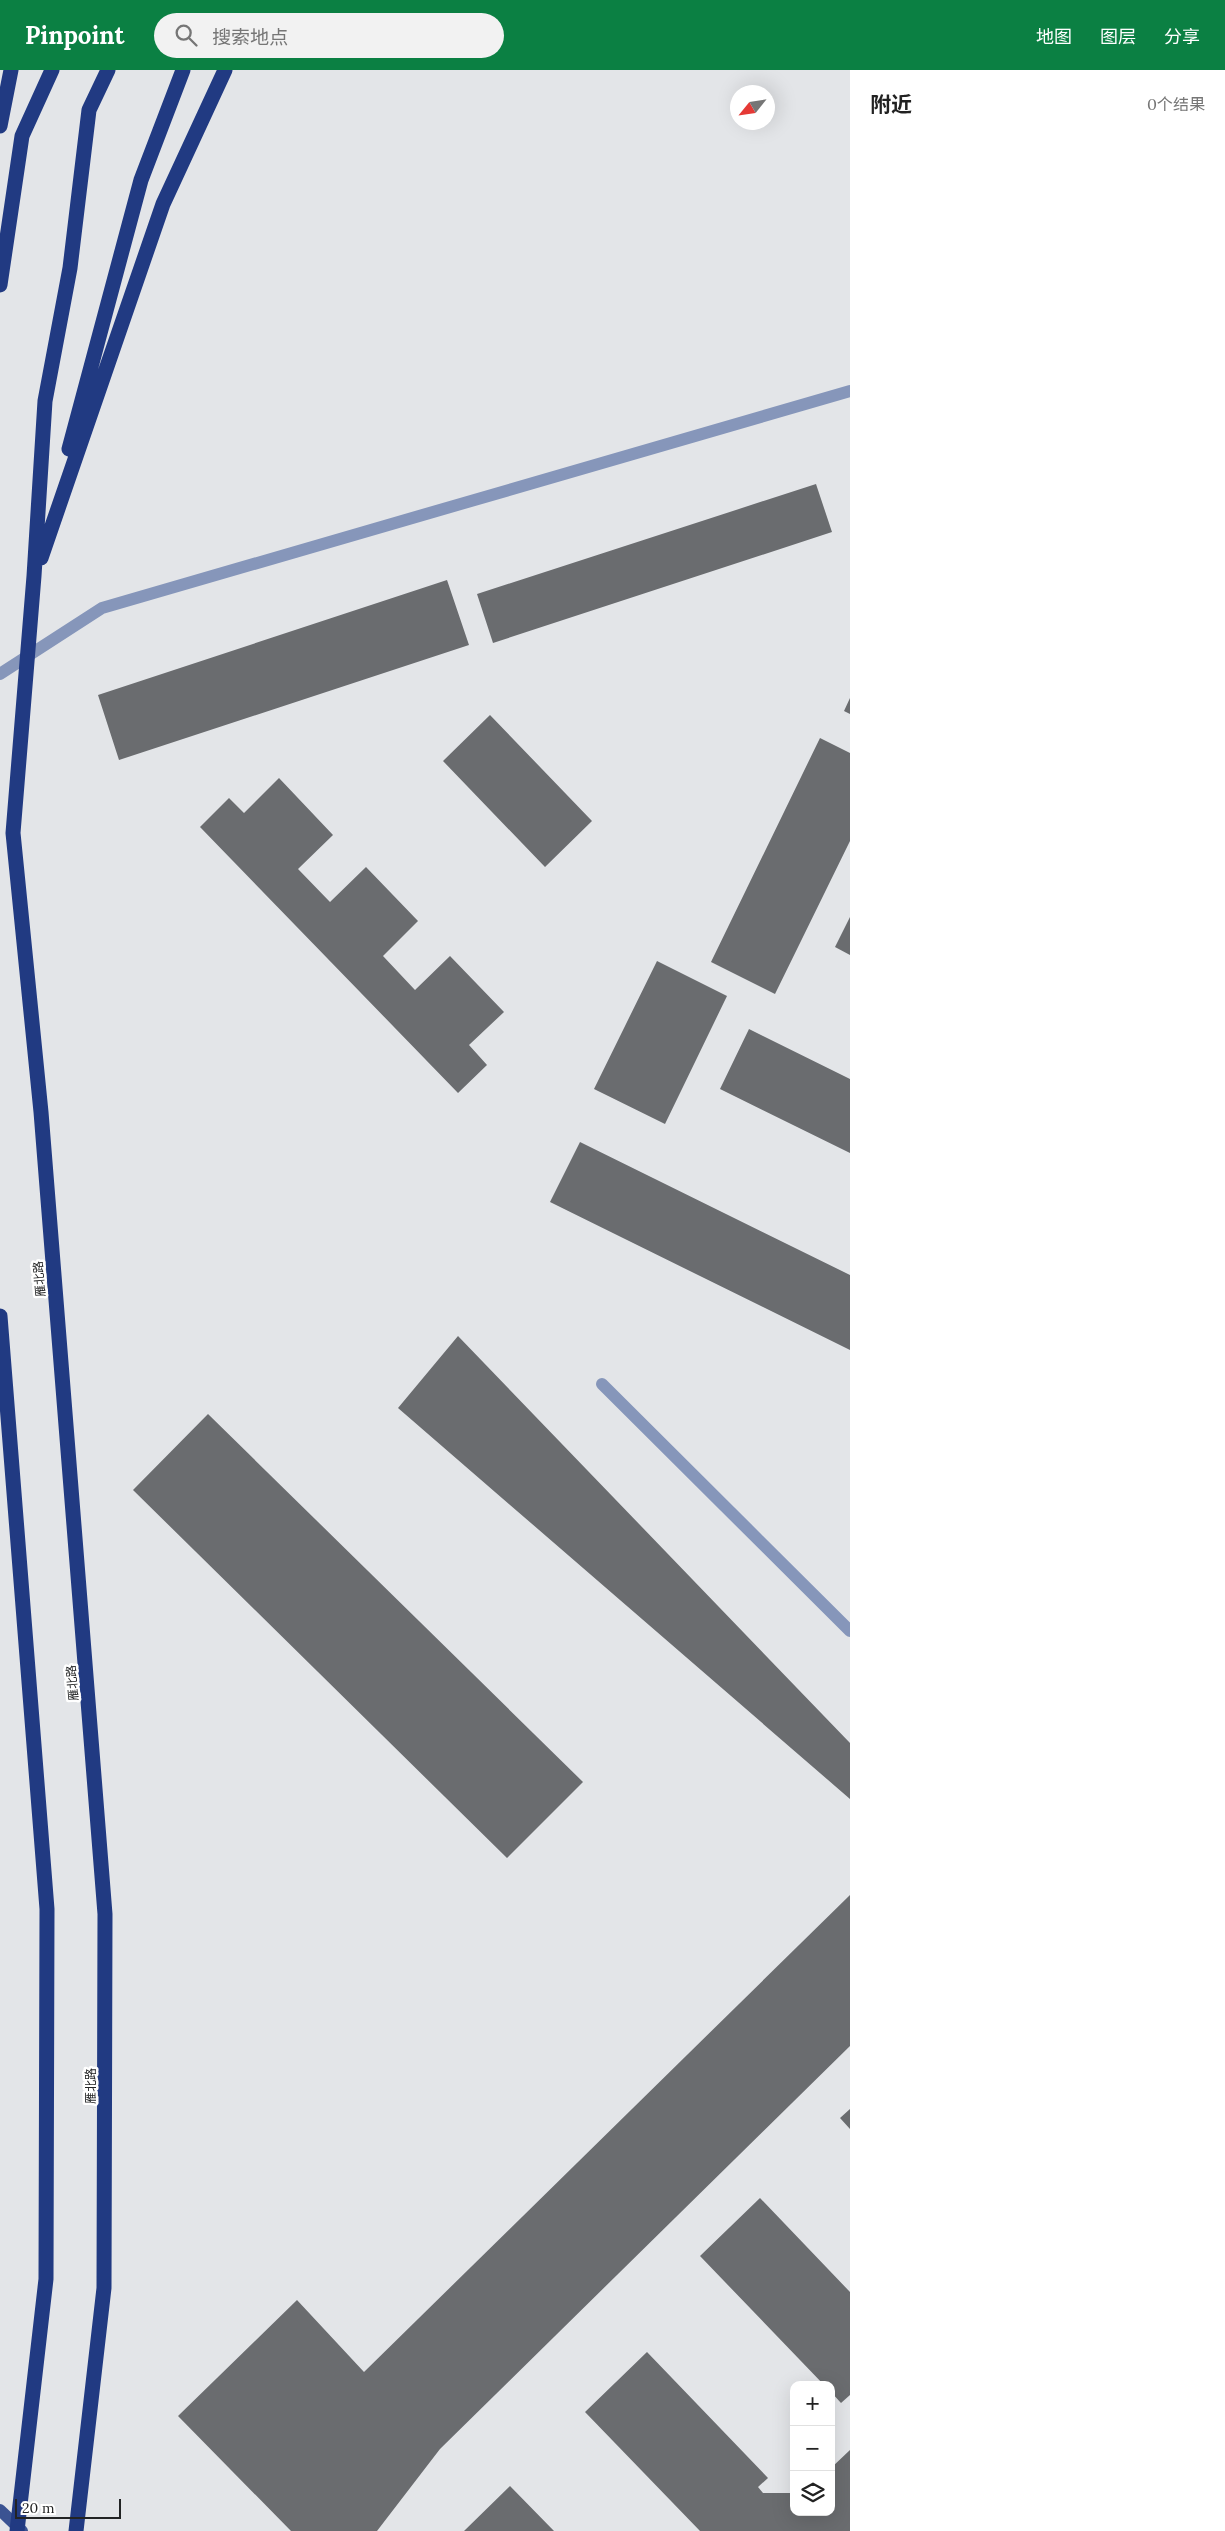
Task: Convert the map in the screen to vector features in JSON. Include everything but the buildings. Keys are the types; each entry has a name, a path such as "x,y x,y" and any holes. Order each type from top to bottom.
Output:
{"highway":[{"path":"0,126 11,70"},
{"path":"0,285 22,136 52,70"},
{"path":"34,576 45,402 70,268 89,110 108,70"},
{"path":"34,576 141,180 183,70"},
{"path":"34,576 163,204 225,70"},
{"name":"雁北路","path":"34,576 13,833 41,1112 105,1914 104,2288 76,2531"},
{"path":"0,1316 47,1909 46,2279 17,2531"}],"main road":[{"path":"0,2510 22,2531"}],"street":[{"path":"0,674 102,608 850,391"},
{"path":"602,1384 850,1631"}]}
